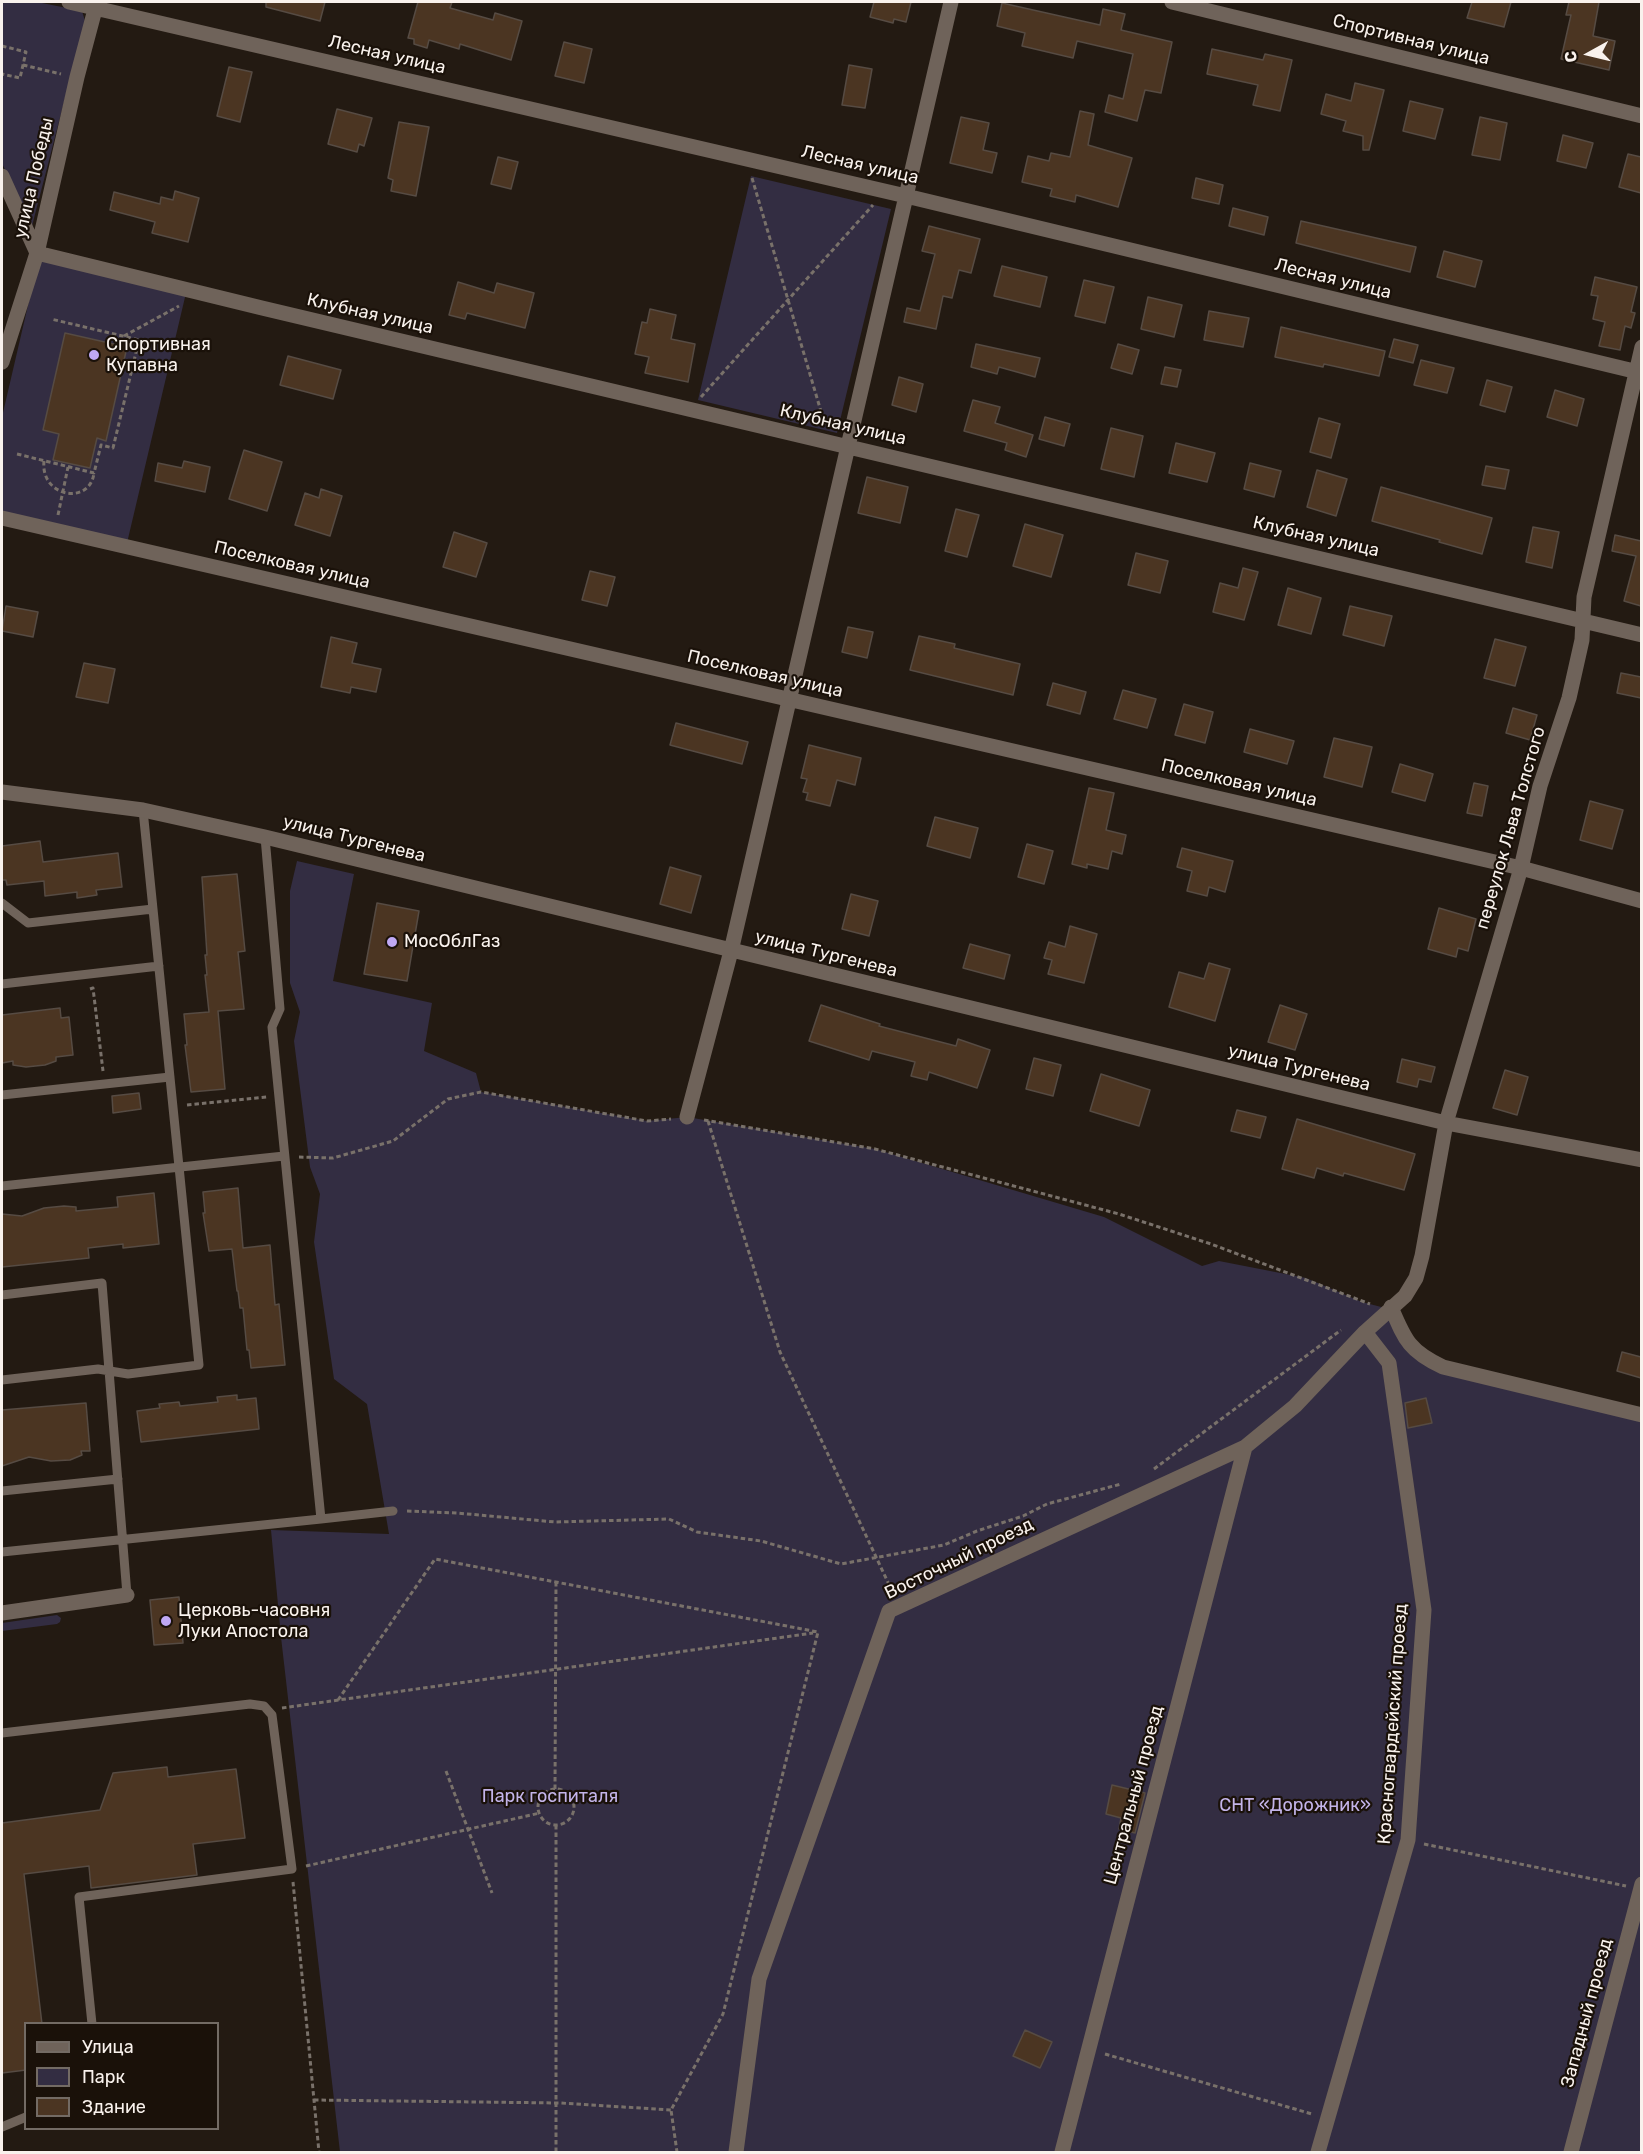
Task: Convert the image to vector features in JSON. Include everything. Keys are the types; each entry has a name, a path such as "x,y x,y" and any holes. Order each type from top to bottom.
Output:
{"street":[{"name":"Лесная улица","path":"69,2 96,4 1639,373"},
{"path":"687,1117 731,951 951,2"},
{"name":"Спортивная улица","path":"1172,2 1641,116"},
{"name":"улица Победы","path":"2,362 37,253 96,4"},
{"path":"2,176 37,253"},
{"name":"Клубная улица","path":"37,253 848,447 1583,619 1641,635"},
{"name":"переулок Льва Толстого","path":"1390,1308 1405,1296 1416,1278 1446,1123 1521,868 1540,786 1569,698 1582,640 1584,597 1639,373 1641,347"},
{"name":"Поселковая улица","path":"2,518 1521,868 1641,901"},
{"name":"улица Тургенева","path":"2,792 143,810 264,837 1446,1123 1641,1160"},
{"path":"1390,1308 1406,1339 1416,1351 1443,1367 1641,1415"},
{"name":"Восточный проезд","path":"736,2152 759,1978 889,1611 1245,1447 1295,1406 1390,1308"},
{"name":"Красногвардейский проезд","path":"1318,2152 1408,1840 1424,1610 1389,1363 1365,1332"},
{"name":"Центральный проезд","path":"1062,2152 1245,1447"},
{"path":"2,1612 127,1594"},
{"name":"Западный проезд","path":"1571,2152 1641,1887"}],"lane":[{"path":"2,1380 98,1369 128,1374 199,1365 143,810"},
{"path":"264,837 280,1009 272,1028 321,1519"},
{"path":"2,903 28,924 153,909"},
{"path":"2,984 159,966"},
{"path":"2,1095 170,1077"},
{"path":"2,1186 284,1156"},
{"path":"2,1295 102,1283 127,1594"},
{"path":"2,1491 118,1479"},
{"path":"2,1552 393,1510"},
{"path":"2,1733 250,1704 258,1704 268,1710 274,1725 292,1869 80,1897 92,2022"},
{"path":"2,2127 24,2118"}],"path":[{"path":"2,46 26,52 20,78 2,74"},
{"path":"23,65 77,77"},
{"path":"742,158 751,176 830,442"},
{"path":"690,409 874,205"},
{"path":"123,337 202,293"},
{"path":"44,461 47,480 62,493 82,490 91,483 101,445 113,448 139,340 51,319"},
{"path":"16,454 94,473"},
{"path":"58,517 68,466"},
{"path":"81,990 93,988 105,1084"},
{"path":"284,1156 333,1158 393,1141 448,1099 481,1092 647,1121 687,1117 875,1149 1119,1214 1306,1278 1362,1302 1390,1308"},
{"path":"173,1106 279,1096"},
{"path":"708,1121 780,1352 900,1606"},
{"path":"1151,1471 1346,1327"},
{"path":"393,1510 555,1522 669,1519 697,1532 761,1540 841,1564 944,1545 1047,1504 1131,1481"},
{"path":"338,1701 435,1559 818,1632"},
{"path":"555,1789 556,1582"},
{"path":"268,1710 818,1632"},
{"path":"677,2152 671,2110 723,2014 818,1632"},
{"path":"446,1771 492,1893"},
{"path":"555,1789 566,1792 574,1806 567,1821 556,1825 546,1821 540,1813 539,1802 545,1793 555,1789"},
{"path":"319,2152 292,1869 540,1813"},
{"path":"556,1825 556,2152"},
{"path":"1408,1840 1641,1887"},
{"path":"1089,2049 1328,2119"},
{"path":"314,2100 556,2103 671,2110"}],"green space":[{"path":"2,2 37,2 82,11 85,21 32,226 22,210 2,163"},
{"path":"751,176 891,209 837,433 698,400"},
{"name":"Спортивная Купавна","path":"39,258 186,293 127,543 2,513 2,417"},
{"path":"297,861 354,874 333,981 432,1003 424,1051 476,1073 481,1092 647,1121 687,1117 875,1149 1104,1217 1202,1266 1219,1261 1306,1278 1362,1302 1389,1309 1428,1360 1641,1415 1641,2152 340,2152 281,1637 271,1530 389,1534 367,1404 334,1379 314,1242 320,1194 310,1167 294,1041 300,1012 290,983 290,891"},
{"path":"57,1615 61,1618 57,1624 2,1631 2,1623"}],"building":[{"path":"266,2 325,2 320,21 266,7"},
{"path":"418,2 452,2 450,8 493,20 495,13 522,21 511,60 460,44 459,49 429,40 427,48 414,44 414,39 408,38"},
{"path":"874,2 911,2 906,22 894,19 893,23 870,17"},
{"path":"1472,2 1511,2 1504,27 1467,18"},
{"path":"1569,2 1599,2 1593,36 1615,41 1609,70 1561,59 1571,15 1566,15"},
{"path":"1002,3 1100,25 1103,9 1125,14 1121,30 1172,42 1161,93 1145,90 1137,121 1105,112 1109,95 1123,99 1133,54 1077,41 1073,58 1022,46 1025,33 997,26"},
{"path":"564,42 592,49 584,83 555,76"},
{"path":"1212,49 1263,60 1265,54 1292,60 1280,111 1253,105 1258,85 1207,74"},
{"path":"849,65 872,69 865,108 842,105"},
{"path":"229,67 252,72 240,122 217,116"},
{"path":"1355,83 1384,90 1369,150 1363,150 1363,136 1343,131 1346,121 1321,114 1326,94 1351,101"},
{"path":"1410,101 1443,109 1435,139 1403,131"},
{"path":"337,109 372,118 364,146 359,144 357,152 328,144"},
{"path":"1080,111 1094,114 1088,145 1132,158 1118,207 1076,195 1075,202 1050,196 1052,189 1022,182 1028,156 1049,161 1051,153 1070,157"},
{"path":"961,117 989,123 983,150 997,153 992,173 950,163"},
{"path":"1480,117 1507,123 1500,160 1472,155"},
{"path":"399,122 429,127 416,196 391,191 393,180 388,178"},
{"path":"1563,135 1593,143 1586,168 1557,161"},
{"path":"1628,154 1641,157 1641,193 1619,187"},
{"path":"498,157 518,162 511,189 491,184"},
{"path":"1196,178 1223,185 1219,204 1192,198"},
{"path":"175,191 199,198 188,242 152,233 155,222 110,210 114,192 160,204 161,197 173,200"},
{"path":"1233,208 1268,217 1264,235 1229,226"},
{"path":"1301,221 1416,247 1410,272 1296,243"},
{"path":"929,226 980,239 971,273 959,270 952,298 943,296 936,329 904,322 907,308 920,311 935,254 922,251"},
{"path":"1444,251 1482,261 1475,287 1437,277"},
{"path":"1002,266 1047,277 1040,307 994,296"},
{"path":"1595,277 1637,287 1631,312 1635,313 1631,328 1625,326 1620,350 1599,346 1605,322 1593,319 1598,296 1591,295"},
{"path":"1084,280 1114,287 1105,323 1075,316"},
{"path":"458,282 494,293 497,283 534,293 525,328 467,313 465,319 449,315"},
{"path":"1148,297 1182,305 1174,337 1141,329"},
{"path":"650,309 676,315 671,339 695,344 688,382 645,373 649,357 635,354 642,322 647,323"},
{"path":"1209,311 1249,318 1243,347 1204,340"},
{"path":"1281,327 1385,351 1379,376 1324,364 1323,367 1275,357"},
{"path":"65,333 127,347 106,441 97,438 90,468 53,460 59,434 43,430"},
{"path":"1394,339 1418,345 1413,363 1389,357"},
{"path":"976,344 1040,358 1035,377 999,367 997,374 971,367"},
{"path":"1118,344 1139,350 1132,374 1111,368"},
{"path":"288,356 341,370 333,399 280,385"},
{"path":"1421,360 1454,368 1447,393 1414,385"},
{"path":"1165,367 1181,370 1177,387 1161,384"},
{"path":"899,377 923,384 916,412 892,405"},
{"path":"1487,380 1512,387 1505,412 1480,405"},
{"path":"1555,390 1584,399 1577,426 1547,417"},
{"path":"973,400 1000,407 995,423 1033,435 1026,457 1005,450 1007,443 964,431"},
{"path":"1045,417 1070,424 1064,446 1039,439"},
{"path":"1319,418 1340,424 1331,458 1310,452"},
{"path":"1111,428 1143,436 1134,477 1101,469"},
{"path":"1176,443 1215,453 1207,482 1169,473"},
{"path":"244,450 282,462 267,511 229,499"},
{"path":"184,461 210,467 205,492 155,481 158,463 182,468"},
{"path":"1250,463 1281,471 1274,497 1244,489"},
{"path":"1486,466 1509,470 1505,489 1482,485"},
{"path":"1317,470 1347,479 1336,516 1307,507"},
{"path":"867,477 908,487 900,523 858,513"},
{"path":"1381,487 1492,518 1482,554 1372,521"},
{"path":"321,489 342,496 330,536 295,525 305,493 319,498"},
{"path":"956,509 979,515 967,557 945,551"},
{"path":"1025,524 1063,535 1051,577 1013,566"},
{"path":"1533,527 1559,532 1552,568 1526,562"},
{"path":"454,532 487,543 476,577 443,567"},
{"path":"1615,535 1641,541 1641,606 1624,601 1636,556 1612,551"},
{"path":"1136,553 1168,561 1160,593 1128,585"},
{"path":"1243,568 1258,572 1244,620 1213,612 1220,583 1238,588"},
{"path":"590,571 615,577 607,606 582,600"},
{"path":"1288,588 1321,598 1311,634 1278,625"},
{"path":"6,606 38,612 33,637 2,631"},
{"path":"1350,606 1392,616 1384,646 1343,635"},
{"path":"848,627 873,632 867,658 842,652"},
{"path":"919,636 955,644 954,648 1020,664 1013,695 910,670"},
{"path":"331,637 357,643 352,663 381,669 376,692 351,687 350,693 321,687"},
{"path":"1495,639 1526,647 1515,686 1484,678"},
{"path":"84,663 115,669 108,703 76,697"},
{"path":"1621,673 1641,677 1641,698 1617,693"},
{"path":"1053,683 1086,692 1080,714 1047,705"},
{"path":"1123,690 1156,699 1147,728 1114,719"},
{"path":"1184,704 1213,712 1205,743 1175,735"},
{"path":"1513,708 1537,715 1530,740 1506,733"},
{"path":"676,723 748,742 742,764 670,745"},
{"path":"1250,729 1294,741 1287,764 1244,752"},
{"path":"1334,738 1372,747 1362,787 1324,777"},
{"path":"809,745 861,758 855,785 837,780 830,806 806,800 808,793 803,792 807,779 801,778"},
{"path":"1400,764 1433,774 1425,801 1392,792"},
{"path":"1474,783 1488,786 1482,816 1467,813"},
{"path":"1089,788 1114,793 1106,830 1126,835 1122,854 1112,851 1108,869 1087,864 1087,868 1072,864"},
{"path":"1590,801 1623,810 1612,849 1580,840"},
{"path":"935,817 978,828 970,858 927,846"},
{"path":"40,841 43,862 118,853 122,887 96,890 97,895 77,898 77,892 45,896 44,881 7,885 6,880 2,880 2,846"},
{"path":"1027,844 1053,851 1044,884 1018,877"},
{"path":"1182,848 1233,861 1225,892 1209,887 1207,896 1187,891 1192,871 1177,867"},
{"path":"670,867 701,876 691,913 660,904"},
{"path":"237,874 245,951 238,952 244,1009 218,1011 225,1089 191,1092 184,1014 209,1012 205,975 207,975 205,955 207,955 202,877"},
{"path":"851,894 878,901 869,936 842,929"},
{"name":"МосОблГаз","path":"377,903 419,911 407,981 364,974"},
{"path":"1439,908 1476,919 1468,951 1458,948 1456,957 1428,949"},
{"path":"1070,926 1097,934 1084,983 1048,974 1052,960 1044,958 1049,942 1065,947"},
{"path":"970,944 1010,955 1004,979 963,968"},
{"path":"1209,963 1230,969 1215,1021 1169,1007 1179,972 1204,979"},
{"path":"821,1005 880,1024 879,1026 956,1046 958,1039 990,1050 977,1088 929,1072 927,1080 911,1076 915,1062 872,1051 869,1060 809,1041"},
{"path":"1280,1005 1307,1014 1295,1050 1268,1042"},
{"path":"60,1008 61,1018 69,1017 73,1055 56,1057 56,1061 45,1065 26,1067 13,1065 13,1061 2,1063 2,1015"},
{"path":"1034,1058 1061,1065 1053,1096 1026,1089"},
{"path":"1402,1059 1435,1067 1431,1082 1419,1079 1417,1087 1397,1082"},
{"path":"1505,1070 1528,1077 1517,1115 1493,1108"},
{"path":"1101,1074 1150,1090 1139,1126 1090,1111"},
{"path":"139,1093 141,1109 113,1113 112,1096"},
{"path":"1237,1110 1266,1117 1260,1138 1231,1131"},
{"path":"1297,1119 1415,1154 1404,1190 1317,1168 1314,1178 1282,1169"},
{"path":"238,1188 243,1248 270,1245 275,1305 279,1304 285,1365 251,1368 232,1249 209,1251 203,1213 205,1213 203,1192"},
{"path":"154,1193 159,1244 123,1248 123,1244 88,1248 89,1258 2,1267 2,1214 22,1216 44,1208 64,1206 76,1207 76,1211 118,1207 117,1197"},
{"path":"1622,1352 1641,1357 1641,1378 1617,1371"},
{"path":"237,1395 237,1400 256,1398 259,1429 141,1442 137,1411 160,1408 159,1404 179,1402 180,1406 218,1402 217,1397"},
{"path":"1426,1398 1432,1423 1408,1428 1405,1403"},
{"path":"86,1403 90,1451 81,1451 82,1455 70,1460 51,1461 29,1457 2,1466 2,1410"},
{"name":"Церковь-часовня Луки Апостола","path":"179,1597 183,1643 154,1645 150,1600"},
{"path":"167,1767 168,1777 236,1769 245,1838 193,1844 197,1875 91,1888 89,1866 24,1874 42,2022 24,2022 24,2070 2,2073 2,1823 100,1810 113,1773"},
{"path":"1112,1785 1145,1793 1135,1833 1119,1829 1121,1818 1106,1814"},
{"path":"1025,2030 1052,2042 1040,2068 1013,2056"}],"place":[{"name":"Спортивная Купавна","path":"94,355"},
{"name":"МосОблГаз","path":"392,942"},
{"name":"Церковь-часовня Луки Апостола","path":"166,1621"}],"park label":[{"name":"Парк госпиталя","path":"550,1797"},
{"name":"СНТ «Дорожник»","path":"1295,1806"}]}
